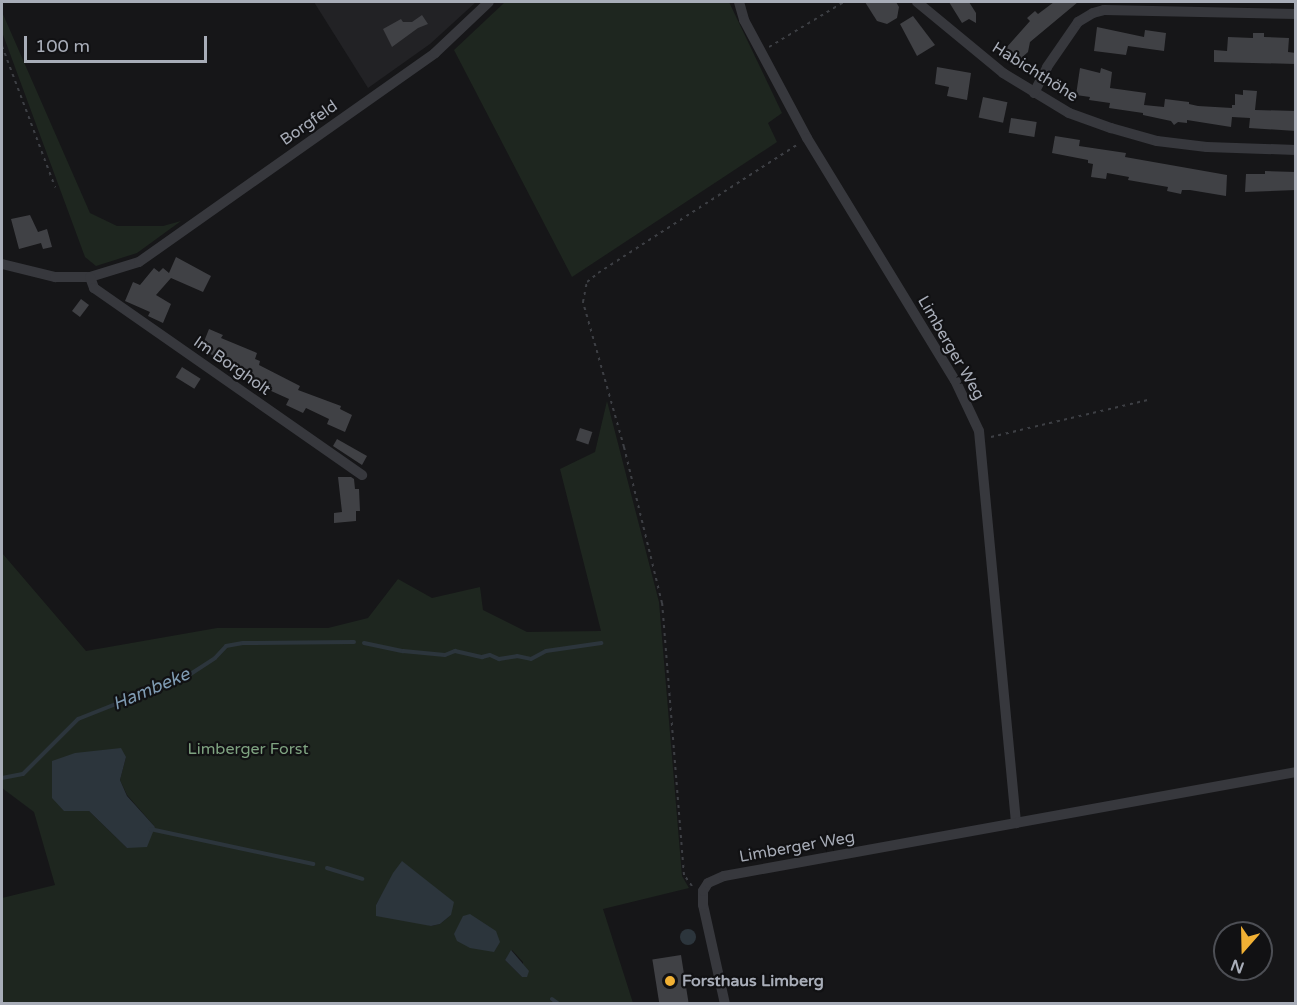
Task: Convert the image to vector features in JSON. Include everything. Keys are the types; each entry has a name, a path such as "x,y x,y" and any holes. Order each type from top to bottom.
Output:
{"street":[{"name":"Borgfeld","path":"2,264 55,277 90,277 140,262 435,52 489,2"},
{"name":"Limberger Weg","path":"739,2 744,20 807,138 956,380 975,422 980,439 1016,823"},
{"name":"Habichthöhe","path":"917,2 972,49 1034,93 1079,117 1157,141 1207,147 1296,150"},
{"path":"1034,93 1047,66 1078,22 1094,13 1104,10 1296,14"},
{"name":"Im Borgholt","path":"90,277 94,288 362,475"},
{"name":"Limberger Weg","path":"703,891 708,883 724,876 1296,772"},
{"path":"703,891 703,905 725,1004"}],"path":[{"path":"762,52 844,2"},
{"path":"2,46 55,187"},
{"path":"703,891 691,886 684,874 662,603 624,447 583,302 587,282 598,273 807,138"},
{"path":"980,439 1148,400"}],"shaded area":[{"path":"314,2 476,2 430,44 368,88"},
{"path":"121,748 126,757 120,780 127,796 155,827 147,847 127,848 89,811 64,811 52,798 52,761 75,753"},
{"path":"402,861 454,902 451,915 440,924 431,926 376,916 376,905"},
{"path":"470,914 496,931 500,942 494,952 470,948 457,941 454,934 463,916"},
{"path":"685,929 691,929 696,937 694,943 685,945 680,940 680,934"},
{"path":"511,950 529,971 527,977 522,977 505,960"}],"green space":[{"path":"505,2 729,2 782,113 768,123 777,142 572,277 454,50"},
{"path":"2,12 90,213 117,226 163,226 181,221 137,253 96,266 85,257 2,32"},
{"name":"Limberger Forst","path":"607,401 659,602 682,876 689,888 603,909 633,1003 2,1003 2,898 55,885 34,812 2,788 2,553 86,651 217,628 328,628 368,618 398,579 432,598 480,587 483,610 527,632 601,631 560,469 595,452","holes":["126,757 120,780 127,795 155,827 127,848 89,811","383,893 451,915 440,924 431,926 376,905","512,950 523,962 522,977 505,960"]}],"building":[{"path":"865,2 896,2 899,7 897,18 887,24 877,21"},
{"path":"949,2 969,2 976,13 976,23 969,19 962,23"},
{"path":"1054,2 1078,2 1030,42 1028,52 1018,61 1006,48 1030,21 1027,18 1035,11 1038,14"},
{"path":"422,15 428,24 418,28 392,47 383,29 401,19 403,22 412,22"},
{"path":"913,16 935,45 917,56 900,24"},
{"path":"1097,27 1144,37 1145,30 1166,33 1164,51 1128,46 1126,55 1094,51"},
{"path":"1253,33 1264,33 1264,37 1289,38 1288,52 1296,53 1296,64 1214,62 1214,50 1227,51 1228,37 1253,38"},
{"path":"937,67 971,73 967,100 947,96 949,87 935,84"},
{"path":"1080,68 1100,73 1101,68 1112,72 1110,88 1146,93 1144,105 1164,107 1165,99 1189,102 1189,104 1198,106 1232,108 1232,105 1235,105 1235,94 1243,95 1243,90 1257,91 1255,110 1296,111 1296,131 1249,128 1250,118 1232,117 1231,127 1187,120 1187,123 1178,122 1174,125 1171,121 1143,115 1143,113 1109,108 1110,103 1089,100 1090,97 1076,95"},
{"path":"983,97 1007,102 1003,123 979,118"},
{"path":"1011,118 1037,122 1034,137 1009,133"},
{"path":"1055,136 1080,140 1079,146 1126,153 1125,157 1227,175 1226,196 1190,190 1182,190 1181,194 1167,191 1168,187 1128,180 1129,177 1107,173 1106,179 1091,177 1093,164 1088,163 1088,160 1052,153"},
{"path":"1265,171 1296,172 1296,190 1245,192 1246,174 1265,174"},
{"path":"30,215 38,232 47,229 52,247 43,249 41,243 19,249 11,219"},
{"path":"176,257 211,276 203,292 171,278 156,295 171,304 163,323 148,316 150,312 125,301 133,282 140,285 154,268 159,272 163,268 169,273"},
{"path":"81,299 89,305 80,317 72,311"},
{"path":"209,329 223,335 221,338 257,353 255,359 260,361 259,365 300,386 298,390 341,406 340,409 352,415 345,432 327,424 329,419 306,408 303,413 286,405 289,399 247,380 249,375 231,368 233,364 210,354 213,348 203,344"},
{"path":"182,367 201,379 194,389 176,377"},
{"path":"580,428 592,432 588,444 576,440"},
{"path":"337,439 367,456 362,465 333,446"},
{"path":"338,477 351,477 354,479 355,489 359,489 360,511 356,511 356,521 334,523 334,513 342,512"},
{"name":"Forsthaus Limberg","path":"681,955 689,1004 659,1004 652,960"}],"waterway":[{"name":"Hambeke","path":"2,778 23,774 78,719 189,675 215,658 226,646 243,643 354,642"},
{"name":"Hambeke","path":"364,643 403,651 445,655 455,651 482,657 490,655 499,659 517,656 531,659 546,651 601,643"},
{"name":"Hambeke","path":"150,829 313,864"},
{"name":"Hambeke","path":"327,868 362,879"},
{"name":"Hambeke","path":"552,999 559,1004"}],"place":[{"name":"Forsthaus Limberg","path":"670,981"}]}
